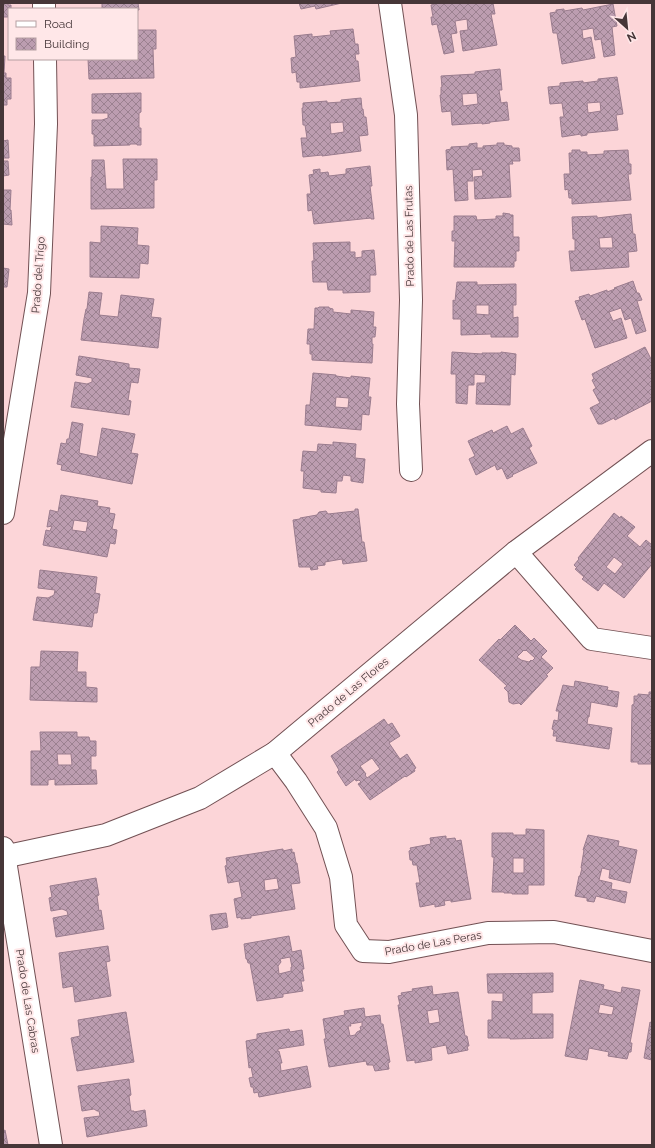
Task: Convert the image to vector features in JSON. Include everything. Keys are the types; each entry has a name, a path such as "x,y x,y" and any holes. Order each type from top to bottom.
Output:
{"street":[{"name":"Prado de Las Frutas","path":"390,3 406,116 411,300 408,404 411,470"},
{"name":"Prado del Trigo","path":"3,514 39,293 46,124 45,60"},
{"name":"Prado de Las Flores","path":"3,854 106,835 200,798 274,753 516,552 652,451"},
{"path":"516,552 592,639 652,648"},
{"name":"Prado de Las Peras","path":"274,753 296,781 326,828 341,877 346,925 363,951 389,952 488,933 554,932 652,950"},
{"name":"Prado de Las Cabras","path":"3,854 51,1145"}],"building":[{"path":"3,3 8,3 8,5 11,5 11,8 8,8 8,17 3,17"},
{"path":"102,3 138,3 139,10 138,8 102,8"},
{"path":"299,3 342,3 316,9 315,6 301,9"},
{"path":"439,3 493,3 495,14 491,14 497,45 463,51 460,31 468,30 467,19 455,21 457,33 451,34 454,52 444,54 437,24 432,25 431,17 433,17 431,5"},
{"path":"613,4 617,26 612,27 615,55 604,57 601,39 595,40 593,28 582,30 583,39 591,37 595,58 562,64 557,33 553,33 550,13 556,12 556,10 564,9 564,11 582,8 583,10"},
{"path":"353,29 355,44 358,44 359,54 355,54 356,61 358,61 360,81 300,88 300,82 297,82 296,72 292,73 291,58 296,57 294,36 312,34 312,37 331,35 330,31"},
{"path":"138,30 156,30 156,49 153,49 154,78 89,79 88,60 138,60"},
{"path":"3,56 5,56 4,73 6,73 6,78 11,78 11,99 7,99 7,105 3,105"},
{"path":"500,69 502,90 499,90 501,103 507,102 509,120 482,124 452,125 451,111 442,112 440,95 442,87 441,76 475,74 475,72","holes":["477,93 478,104 463,106 462,94"]},
{"path":"617,77 623,114 616,115 618,130 587,133 587,135 581,136 581,134 562,137 560,117 564,117 562,103 550,104 548,87 560,86 560,83 583,81 583,83 598,81 598,79","holes":["600,102 601,111 588,113 587,103"]},
{"path":"141,93 139,128 141,128 141,145 130,144 94,146 92,120 102,120 108,118 108,113 92,113 92,94"},
{"path":"361,98 364,117 366,117 368,135 359,136 361,151 303,157 301,138 307,138 305,125 303,125 303,103 327,101 327,103 341,102 341,100","holes":["343,122 344,132 331,134 330,123"]},
{"path":"8,140 9,158 3,158 3,141"},
{"path":"477,143 477,148 497,145 497,143 504,143 504,145 512,146 512,148 519,148 520,161 512,161 513,164 509,164 511,197 475,199 474,177 483,176 482,169 472,170 473,181 467,181 468,200 455,201 453,169 447,170 446,150 451,149 451,147 469,146 469,144"},
{"path":"572,150 587,152 587,155 604,154 604,151 628,150 629,164 631,164 631,174 628,174 631,200 572,204 572,198 569,198 568,189 565,190 564,174 570,174 569,153 572,153"},
{"path":"123,159 157,159 157,180 154,180 154,208 91,209 92,160 104,160 106,189 124,189"},
{"path":"3,161 8,161 9,175 3,176"},
{"path":"370,166 372,186 370,186 374,219 371,218 314,224 312,210 308,211 307,194 311,194 309,175 314,174 313,170 320,169 320,173 328,172 329,176 346,174 346,169"},
{"path":"3,190 11,190 10,210 12,225 3,224"},
{"path":"503,213 513,215 513,237 519,237 519,251 516,251 516,261 514,261 514,267 454,267 455,241 452,241 452,231 454,231 454,216 476,216 477,220 496,219 496,216 503,216"},
{"path":"631,214 633,234 635,234 637,251 628,252 629,267 571,271 569,251 575,251 572,217 597,216 597,218","holes":["612,237 613,248 600,248 599,238"]},
{"path":"101,226 138,228 137,245 149,246 148,264 140,263 139,278 90,277 90,242 101,243"},
{"path":"350,242 350,252 355,252 355,258 362,257 362,251 374,250 376,275 370,275 370,292 343,293 343,290 328,290 327,282 313,282 313,243"},
{"path":"3,268 9,269 7,287 3,287"},
{"path":"633,281 637,293 639,293 642,300 637,301 646,331 636,334 631,318 625,320 621,308 609,312 613,321 621,318 627,338 595,348 585,319 582,320 575,301 580,300 579,297 589,294 590,296 607,290 607,292"},
{"path":"457,282 477,282 477,285 516,284 516,305 513,305 513,318 518,317 518,337 491,337 491,334 461,335 461,319 453,319 453,300 455,301","holes":["476,305 489,305 489,315 476,314"]},
{"path":"89,292 102,293 99,315 118,317 121,295 154,299 151,317 161,318 158,348 81,340"},
{"path":"329,307 333,309 333,312 351,314 351,310 374,312 373,327 376,327 375,337 372,337 372,363 312,360 312,354 310,354 310,344 307,344 308,329 314,329 315,308"},
{"path":"645,347 652,361 652,401 615,420 614,418 602,424 598,424 590,408 600,403 593,390 596,388 592,380 594,379 592,374"},
{"path":"452,352 482,354 501,352 516,354 515,375 511,374 510,405 476,404 477,383 485,383 486,375 474,374 474,385 468,385 467,404 456,403 456,374 451,374"},
{"path":"79,356 129,364 129,368 140,369 138,383 131,382 128,400 131,401 129,415 71,407 75,382 87,384 92,382 92,378 76,375"},
{"path":"313,373 351,378 351,376 370,378 368,397 371,397 369,415 362,414 361,430 305,425 306,405 310,405","holes":["336,397 349,398 348,408 335,407"]},
{"path":"72,422 83,424 79,453 97,457 102,428 135,434 131,453 138,454 132,484 61,470 62,465 57,464 61,443 66,444 67,439 69,439"},
{"path":"507,426 511,434 523,428 532,446 529,448 537,463 507,479 502,468 497,470 495,465 476,475 469,459 475,456 468,441 492,430 493,433"},
{"path":"333,442 356,444 355,458 365,459 363,483 351,481 351,476 343,475 342,481 337,481 336,493 321,492 321,490 303,488 304,471 301,471 303,451 317,452 318,444 333,445"},
{"path":"61,495 98,501 97,506 110,508 109,513 115,514 112,529 117,530 115,544 110,543 107,557 43,545 46,530 50,531 52,526 47,527 50,510 58,512","holes":["74,520 88,522 86,532 72,530"]},
{"path":"355,509 358,509 362,542 364,542 367,561 343,564 342,559 325,562 325,565 317,566 318,569 311,570 310,567 299,567 293,520 317,515 319,512 326,511 328,514 355,511"},
{"path":"614,513 620,518 621,516 635,527 627,536 640,547 646,540 652,545 652,564 624,598 604,583 598,591 582,579 584,577 575,569 577,568 574,565 579,559 578,558","holes":["614,557 623,564 615,574 606,567"]},
{"path":"40,570 97,577 95,593 100,594 97,613 94,613 92,627 33,620 37,597 48,598 54,595 55,590 38,588"},
{"path":"515,625 531,641 534,638 547,651 541,657 553,668 546,675 548,676 521,705 519,703 513,704 509,702 508,692 504,688 507,686 479,660 499,639 500,640","holes":["524,650 526,650 535,658 529,662 521,660 517,657"]},
{"path":"41,651 78,652 77,672 86,672 86,687 97,688 97,702 30,700 31,667 40,667"},
{"path":"575,681 608,687 607,690 619,692 617,707 591,702 588,717 587,724 612,728 609,749 556,741 557,736 553,736 554,730 552,729 554,720 558,721 559,711 556,711 563,685 574,687"},
{"path":"649,692 652,692 652,764 638,764 638,762 631,762 632,705 634,704 634,696 638,696 638,694 649,695"},
{"path":"384,719 388,725 392,723 400,736 389,743 400,759 407,754 416,768 414,769 415,771 406,777 405,776 370,800 358,784 361,782 359,780 356,781 355,779 346,786 337,772 339,770 331,756","holes":["372,758 380,769 367,778 360,766"]},
{"path":"40,732 77,732 77,737 89,737 90,741 96,741 96,756 91,756 91,770 96,770 97,784 55,785 55,779 48,780 48,785 31,785 31,751 41,751","holes":["57,754 71,754 72,765 58,765"]},
{"path":"526,829 544,830 544,885 528,885 528,894 492,892 494,857 492,857 492,833 513,833 513,835 526,835","holes":["513,858 524,858 524,873 513,873"]},
{"path":"588,835 619,841 618,846 637,850 630,883 609,878 610,870 602,868 599,880 612,883 611,889 627,892 625,903 596,896 594,902 587,901 587,898 575,896 582,868 583,850"},
{"path":"446,836 446,839 455,838 456,841 461,840 471,899 451,902 451,900 444,901 445,905 435,907 435,904 420,907 416,883 420,883 417,865 413,865 412,860 410,860 410,848 431,844 430,838"},
{"path":"283,849 283,851 292,849 292,853 294,852 297,863 300,883 291,884 295,909 251,916 251,918 237,918 234,899 242,897 239,881 228,883 225,866 227,865 226,858","holes":["277,878 279,889 265,891 264,880"]},
{"path":"96,878 99,895 97,896 99,911 101,910 104,929 56,937 53,918 68,915 67,911 62,909 51,911 49,898 52,897 50,886"},
{"path":"226,913 228,927 212,930 210,915"},
{"path":"289,936 292,952 301,950 304,969 302,969 304,981 301,981 303,991 283,994 283,997 257,1001 250,963 248,963 246,959 244,944","holes":["290,957 292,967 291,971 279,974 278,966 281,962 280,959"]},
{"path":"108,946 110,961 106,962 111,996 75,1002 73,986 63,988 59,953"},
{"path":"553,973 553,992 532,993 532,1014 553,1014 553,1038 488,1038 488,1020 492,1020 492,1001 503,1002 503,993 488,993 487,974"},
{"path":"580,980 604,985 603,989 621,993 622,987 640,990 630,1043 632,1043 631,1052 629,1052 627,1059 608,1056 609,1052 589,1048 587,1060 565,1056","holes":["600,1004 614,1007 612,1015 598,1013"]},
{"path":"432,986 433,995 458,992 465,1036 467,1036 469,1046 467,1046 468,1050 448,1054 446,1045 431,1048 432,1060 415,1063 415,1060 407,1061 398,1005 400,1005 398,996 402,995 401,993 413,991 412,989","holes":["438,1009 440,1022 429,1024 427,1011"]},
{"path":"364,1008 365,1017 380,1015 390,1062 388,1063 389,1069 375,1071 373,1065 367,1065 366,1061 329,1067 324,1039 326,1039 323,1019 345,1015 344,1011","holes":["362,1022 362,1026 360,1027 361,1030 355,1035 350,1036 348,1026 351,1026 350,1024"]},
{"path":"126,1012 134,1062 77,1071 71,1038 80,1036 78,1020"},
{"path":"650,1022 652,1023 652,1060 644,1058"},
{"path":"289,1029 290,1032 302,1030 304,1045 278,1049 282,1063 280,1063 281,1071 307,1066 311,1087 259,1097 258,1092 254,1093 253,1087 251,1087 249,1078 253,1077 251,1067 249,1068 246,1041 257,1039 257,1034"},
{"path":"129,1079 131,1111 134,1112 145,1110 147,1126 87,1137 84,1118 100,1116 99,1111 94,1109 82,1111 78,1086"},
{"path":"5,1130 8,1145 3,1145 3,1131"}]}
